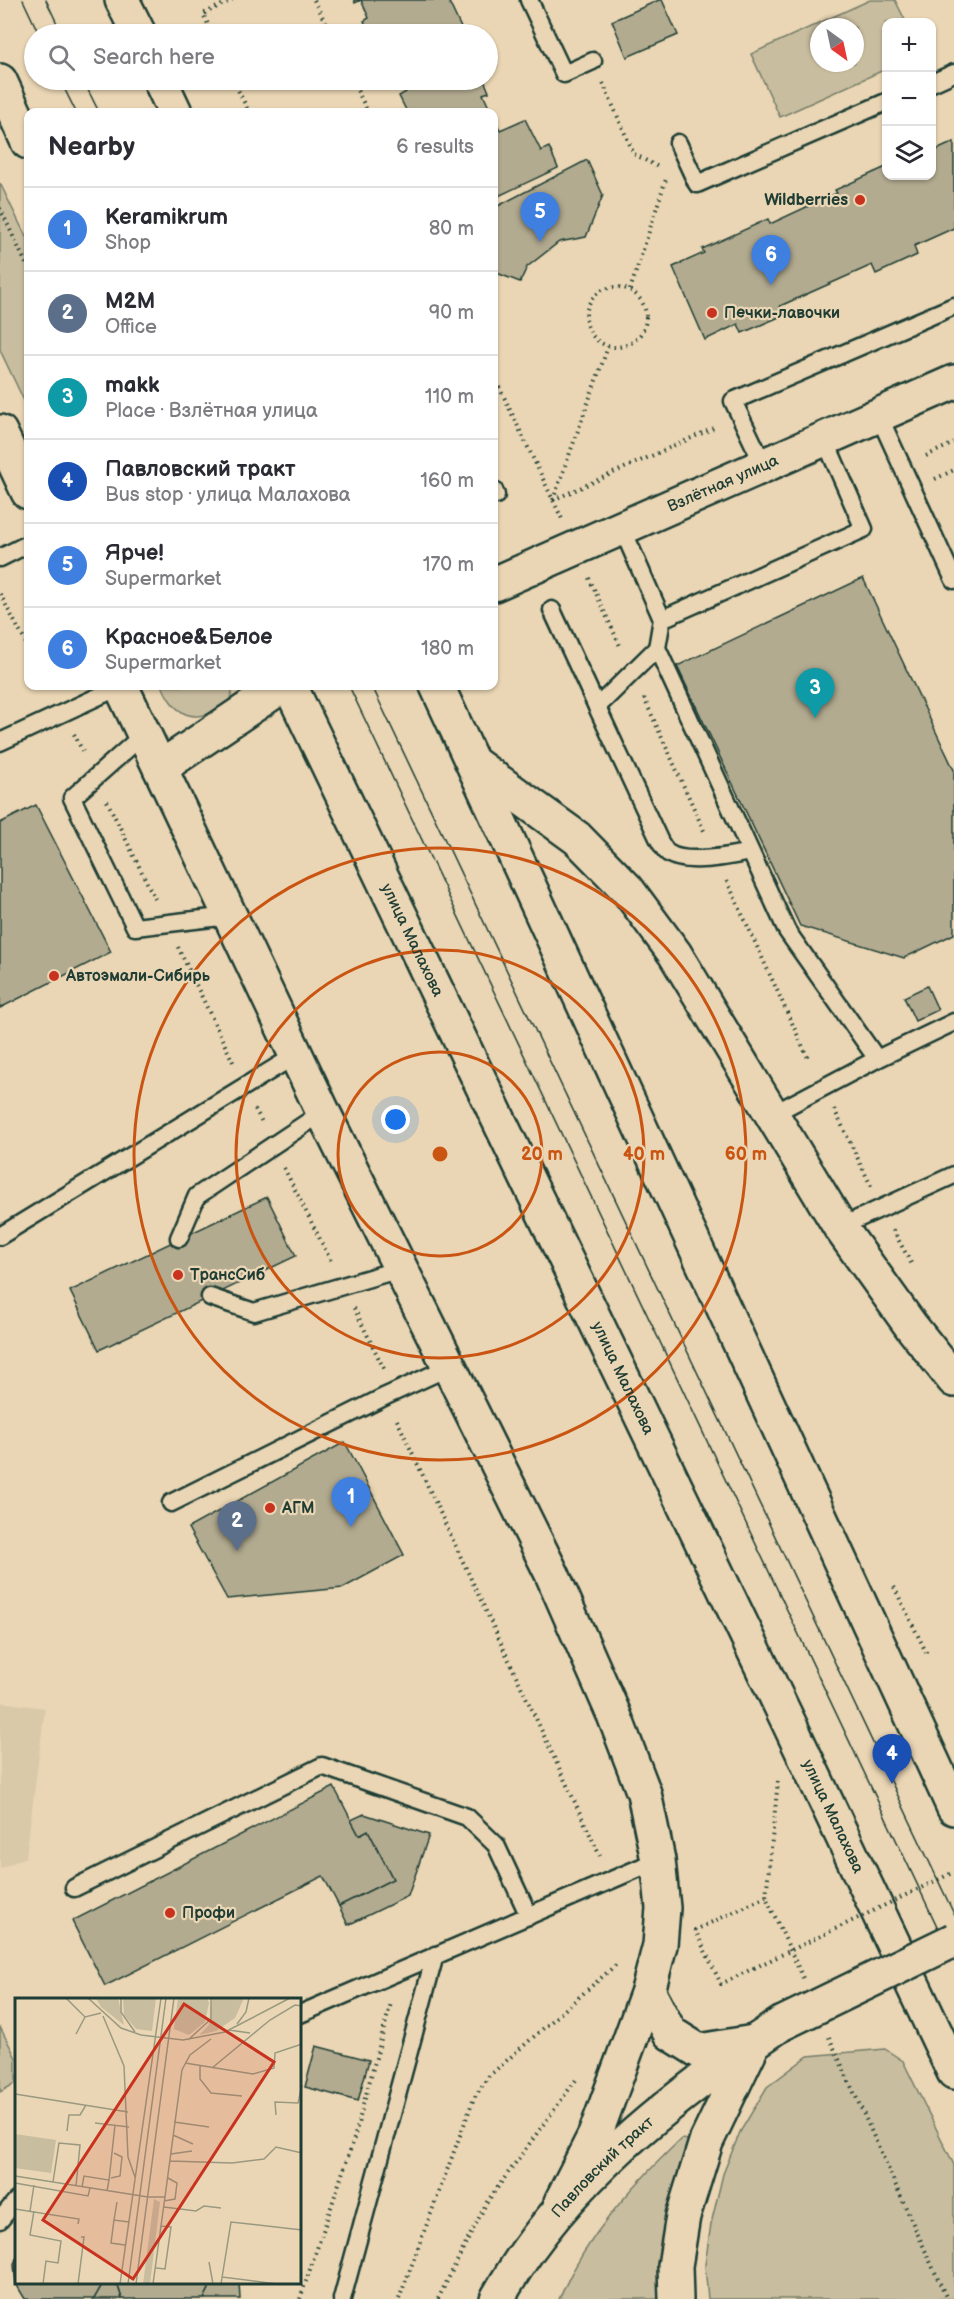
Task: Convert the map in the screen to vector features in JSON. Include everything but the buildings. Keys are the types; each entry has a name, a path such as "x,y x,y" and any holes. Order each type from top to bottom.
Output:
{"main road":[{"path":"0,81 24,133"},
{"path":"165,90 174,108"},
{"name":"Взлётная улица","path":"498,583 628,542 764,466 954,382"},
{"path":"0,432 24,483"},
{"path":"123,690 323,1112 552,1574 614,1715 644,1792 658,1860 663,1908 660,1945 648,1991 595,2135 555,2215"},
{"path":"160,768 276,690"},
{"name":"улица Малахова","path":"292,690 787,1719 954,2072"},
{"path":"439,690 954,1808"},
{"path":"471,761 577,838 627,889 675,954 840,1227 911,1326 954,1380"},
{"name":"Павловский тракт","path":"497,2299 555,2215 629,2139 693,2085 781,2024 954,1940"},
{"path":"648,1991 670,2033 699,2051 754,2042"},
{"path":"676,2299 675,2266 683,2216 706,2142 754,2042"}],"lane":[{"path":"529,0 564,74 593,61"},
{"path":"936,80 954,73"},
{"path":"678,142 697,184 882,104"},
{"path":"764,466 734,401 954,306"},
{"path":"879,416 920,485 954,580"},
{"path":"662,619 864,529 825,440"},
{"path":"628,542 662,619 657,648 787,931 877,1059"},
{"path":"0,558 24,546"},
{"path":"552,610 660,842 669,854 717,860 750,852"},
{"path":"597,707 657,648"},
{"path":"0,742 112,690"},
{"path":"144,734 72,798 135,927 229,916"},
{"path":"771,1115 877,1059 954,1022"},
{"path":"0,1236 296,1055"},
{"path":"179,1238 196,1196 323,1112"},
{"path":"840,1227 954,1175"},
{"path":"210,1297 254,1312 400,1269"},
{"path":"171,1503 449,1367"},
{"path":"75,1888 322,1766 466,1817 496,1845 529,1916"},
{"path":"302,2013 658,1860"},
{"path":"342,2299 435,1955"},
{"path":"0,2220 15,2202"}],"path":[{"path":"208,24 203,14 232,0"},
{"path":"315,0 326,24"},
{"path":"593,61 634,154 668,172 630,290"},
{"path":"238,90 247,108"},
{"path":"357,90 366,108"},
{"path":"0,208 24,259"},
{"path":"620,287 630,290 644,304 646,324 636,341 618,348 599,343 592,336 586,317 592,298 610,288 620,287"},
{"path":"553,500 608,347"},
{"path":"498,384 562,520"},
{"path":"553,500 740,416"},
{"path":"954,443 918,459 920,485 954,470"},
{"path":"628,542 588,576 808,1058"},
{"path":"0,594 24,639"},
{"path":"63,712 386,1374 379,1381 611,1881"},
{"path":"831,1103 882,1208"},
{"path":"894,1587 927,1654"},
{"path":"778,1781 766,1897 803,1980"},
{"path":"766,1897 695,1930 721,1984 954,1872"},
{"path":"615,1973 621,1952"},
{"path":"399,2299 474,2098 489,2076 618,1963"},
{"path":"300,2299 353,2142 400,1971"},
{"path":"827,2033 947,2299"},
{"path":"378,2051 407,2060"},
{"path":"438,2299 487,2202 580,2074"}],"shaded area":[{"path":"870,0 895,0 904,18 882,18 882,71 780,117 751,54 810,27 810,72 864,72 864,18 830,18"},
{"path":"0,183 24,233 24,401 0,350"},
{"path":"164,690 232,690 225,705 201,716 182,712"},
{"path":"0,1702 45,1708 26,1857 0,1869"},
{"path":"0,2027 15,2056 15,2084 0,2092"},
{"path":"885,2049 903,2061 954,2165 954,2299 708,2299 705,2265 711,2224 723,2174 740,2132 767,2087 808,2056"},
{"path":"681,2139 689,2140 668,2299 559,2299 583,2254 612,2213"}],"tram line":[{"path":"23,0 34,24"},
{"path":"46,0 57,24"},
{"path":"65,90 74,108"},
{"path":"88,90 97,108"},
{"path":"351,690 954,1962"},
{"path":"374,690 954,1914"}],"place":[{"name":"Wildberries","path":"860,200"},
{"name":"Ярче!","path":"540,242"},
{"name":"Красное&Белое","path":"771,285"},
{"name":"Печки-лавочки","path":"712,313"},
{"name":"makk","path":"815,718"},
{"name":"Автоэмали-Сибирь","path":"54,976"},
{"name":"ТрансСиб","path":"178,1275"},
{"name":"АГМ","path":"270,1508"},
{"name":"Keramikrum","path":"351,1527"},
{"name":"М2М","path":"237,1551"},
{"name":"Павловский тракт","path":"892,1784"},
{"name":"Профи","path":"170,1913"}]}
